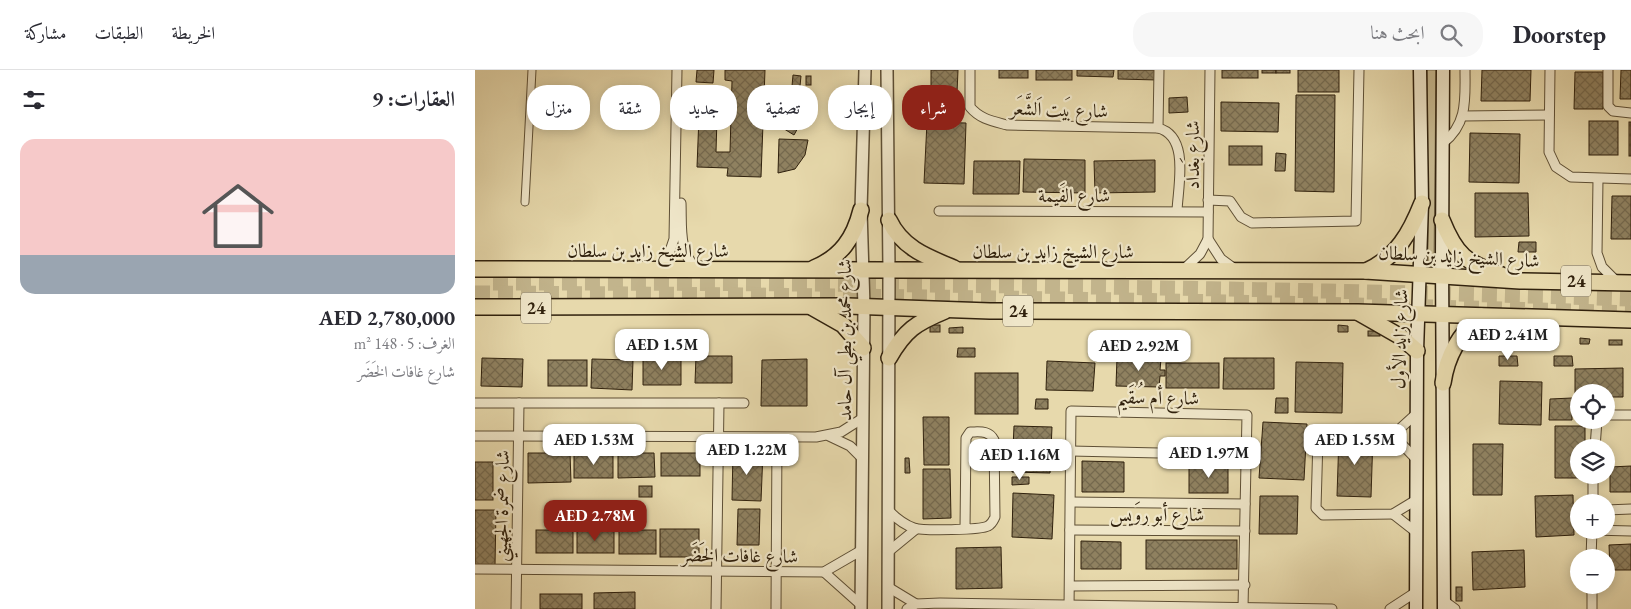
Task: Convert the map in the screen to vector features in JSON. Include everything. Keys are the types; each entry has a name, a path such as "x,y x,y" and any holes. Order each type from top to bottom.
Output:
{"main road":[{"name":"شارع زايد الأول","path":"1416,609 1416,414 1422,203 1420,70"},
{"path":"1443,70 1444,605"},
{"path":"1365,271 1386,260 1396,251 1410,230 1422,203"},
{"path":"809,271 832,260 841,252 853,234 861,210"},
{"path":"889,220 897,234 907,245 932,259 960,270"},
{"path":"1442,220 1451,242 1460,255 1490,271 1520,281"},
{"name":"شارع الشيخ زايد بن سلطان","path":"475,269 1365,271 1520,281 1624,283"},
{"path":"809,306 843,325 863,348"},
{"name":"24","path":"475,307 809,306 949,310 1358,312 1631,320"},
{"path":"889,358 901,338 913,326 949,310"},
{"path":"1358,312 1401,336 1417,351"},
{"path":"1443,383 1449,358 1454,347 1465,331 1481,316"}],"street":[{"path":"525,202 531,70"},
{"path":"654,270 668,257 674,239 677,70"},
{"name":"شارع محمد بن بطي آل حامد","path":"861,607 864,307 861,210 865,70"},
{"path":"887,70 889,220 888,609"},
{"name":"شارع بَيت اَلشَّعَر","path":"970,70 970,107 976,114 987,120 1007,125 1158,128"},
{"path":"1159,70 1158,128 1172,134 1179,147 1177,211"},
{"name":"شارع بَغداد","path":"1208,239 1209,70"},
{"path":"1208,200 1230,201 1241,217 1252,223 1356,221 1359,70"},
{"path":"1443,143 1454,134 1463,116 1465,70"},
{"path":"1550,70 1549,152 1556,168 1571,177 1631,180"},
{"path":"1608,70 1608,106 1613,111 1631,113"},
{"path":"1463,116 1549,116"},
{"path":"1598,179 1597,254 1601,267 1624,283"},
{"path":"681,203 685,252 699,270"},
{"name":"شارع الفَيمة","path":"939,210 1208,212"},
{"path":"1179,272 1194,260 1208,239 1221,259 1240,272"},
{"path":"475,403 744,403"},
{"name":"شارع ضمرة الجهيني","path":"516,609 519,403"},
{"path":"716,609 719,403"},
{"name":"شارع أم سُقَيم","path":"1069,608 1071,411 1247,415 1245,585 1243,608"},
{"path":"1393,434 1416,414"},
{"path":"1615,414 1631,415"},
{"path":"475,436 777,438 829,436 847,429 863,418"},
{"path":"1416,459 1393,434 1325,430 1318,438 1316,508 1323,515 1393,514 1416,500"},
{"path":"889,511 916,529 965,529 986,528 995,517 994,440 991,435 985,432 970,432 966,438 965,529"},
{"path":"829,436 850,446 862,458"},
{"path":"776,609 777,438"},
{"path":"1071,451 1247,455"},
{"path":"1071,502 1245,504"},
{"path":"1615,510 1631,510"},
{"path":"1393,514 1416,532"},
{"path":"888,552 916,529"},
{"name":"شارع أبو روَيس","path":"1070,530 1245,530"},
{"path":"1615,531 1631,531"},
{"name":"شارع غافات الخَضَر","path":"475,569 825,572 862,550"},
{"name":"شارع غافات الخَضَر","path":"825,572 861,607"},
{"path":"1070,586 1245,585"},
{"path":"888,587 916,604 984,607 1332,609"},
{"path":"1390,609 1416,592"},
{"path":"1591,594 1592,609"},
{"path":"907,609 916,604"},
{"path":"1444,605 1455,609"}],"shaded area":[{"path":"1427,70 1436,70 1434,261 1428,261"}],"building":[{"path":"697,70 714,70 713,83 696,82"},
{"path":"725,70 765,70 764,85 747,85 747,130 763,130 761,177 727,176 728,168 697,167 698,130 717,130 716,152 730,152 731,130 737,130 737,85 732,85 732,81 725,80"},
{"path":"931,70 958,70 957,85 931,85"},
{"path":"999,70 1028,70 1028,78 999,78"},
{"path":"1036,70 1072,70 1072,80 1036,80"},
{"path":"1077,70 1114,70 1113,77 1077,76"},
{"path":"1118,70 1158,70 1158,80 1118,79"},
{"path":"1222,70 1258,70 1258,78 1222,78"},
{"path":"1262,70 1276,70 1276,73 1262,73"},
{"path":"1276,70 1290,70 1290,73 1276,73"},
{"path":"1298,70 1339,70 1339,92 1298,92"},
{"path":"1482,70 1531,70 1530,101 1481,101"},
{"path":"1621,70 1631,70 1631,99 1620,99"},
{"path":"1575,72 1603,72 1603,109 1574,109"},
{"path":"793,75 801,76 800,85 792,85"},
{"path":"806,76 811,76 811,85 806,85"},
{"path":"1296,95 1335,95 1334,192 1295,191"},
{"path":"1187,97 1188,112 1169,113 1169,98"},
{"path":"1221,102 1279,103 1278,132 1221,131"},
{"path":"1589,121 1618,121 1618,155 1589,155"},
{"path":"1629,122 1631,122 1631,156 1629,156"},
{"path":"966,123 964,184 924,183 927,130 965,130"},
{"path":"786,130 797,130 794,135"},
{"path":"1470,133 1520,134 1519,183 1469,182"},
{"path":"779,139 808,140 805,155 795,169 778,173"},
{"path":"1229,146 1262,146 1262,165 1229,165"},
{"path":"1276,153 1286,154 1285,171 1275,171"},
{"path":"1024,159 1085,160 1085,193 1023,192"},
{"path":"1155,160 1155,192 1095,193 1094,161"},
{"path":"974,161 1020,161 1019,194 973,194"},
{"path":"1475,193 1528,193 1529,236 1475,237"},
{"path":"1612,196 1631,196 1631,239 1611,239"},
{"path":"1519,242 1536,242 1536,252 1518,252"},
{"path":"930,325 940,325 940,332 930,332"},
{"path":"1338,325 1348,326 1348,332 1338,332"},
{"path":"963,327 963,333 949,333 949,328"},
{"path":"1368,331 1380,331 1380,336 1368,336"},
{"path":"1580,338 1590,339 1589,344 1580,344"},
{"path":"1609,340 1622,340 1622,345 1609,345"},
{"path":"958,348 975,348 975,357 957,357"},
{"path":"696,356 732,356 732,383 695,383"},
{"path":"1499,356 1517,356 1518,366 1499,366"},
{"path":"1554,356 1572,356 1573,366 1554,366"},
{"path":"643,357 681,358 681,385 643,385"},
{"path":"482,358 523,359 522,387 481,386"},
{"path":"1117,358 1161,359 1160,370 1165,370 1165,376 1160,376 1159,387 1116,386"},
{"path":"1224,358 1274,358 1274,389 1223,389"},
{"path":"592,359 633,360 632,390 591,388"},
{"path":"807,359 807,406 761,406 762,360"},
{"path":"548,360 587,360 587,386 548,386"},
{"path":"1047,361 1095,363 1093,391 1046,390"},
{"path":"1296,362 1343,363 1342,413 1295,412"},
{"path":"1166,363 1219,363 1219,388 1166,388"},
{"path":"1623,368 1623,397 1615,397 1615,384 1575,384 1575,369"},
{"path":"975,373 1018,373 1018,414 975,414"},
{"path":"1500,381 1542,382 1541,425 1499,424"},
{"path":"1276,398 1288,398 1288,413 1275,413"},
{"path":"1570,398 1570,420 1549,420 1550,399"},
{"path":"1036,399 1048,399 1048,409 1035,409"},
{"path":"923,417 949,417 949,465 924,465"},
{"path":"1263,422 1307,424 1304,480 1259,478"},
{"path":"1014,426 1052,427 1050,473 1012,472"},
{"path":"1555,426 1585,429 1585,439 1570,439 1570,478 1555,478"},
{"path":"1339,435 1373,436 1371,497 1337,496"},
{"path":"1473,444 1503,444 1502,495 1473,495"},
{"path":"733,451 763,452 761,501 732,500"},
{"path":"528,453 570,453 571,482 528,483"},
{"path":"574,453 613,453 613,478 574,478"},
{"path":"618,453 654,453 655,477 618,478"},
{"path":"661,453 700,453 700,476 661,476"},
{"path":"905,458 909,458 910,473 905,473"},
{"path":"1082,461 1124,462 1124,492 1082,492"},
{"path":"475,462 493,462 493,500 475,500"},
{"path":"1189,465 1228,465 1228,493 1189,493"},
{"path":"1631,466 1631,492 1610,492 1610,484 1615,484 1615,467"},
{"path":"923,469 950,469 951,518 923,519"},
{"path":"1012,477 1029,477 1029,484 1012,485"},
{"path":"639,486 652,486 652,497 639,497"},
{"path":"1013,493 1054,495 1052,539 1012,537"},
{"path":"1570,495 1570,535 1536,537 1535,496"},
{"path":"1260,496 1298,496 1297,534 1259,534"},
{"path":"558,508 571,508 571,519 558,519"},
{"path":"738,509 760,509 759,545 737,545"},
{"path":"475,510 496,510 495,565 475,565"},
{"path":"660,529 699,529 699,557 660,557"},
{"path":"536,530 573,530 573,553 536,553"},
{"path":"577,530 614,530 614,553 577,553"},
{"path":"619,530 656,530 656,554 619,554"},
{"path":"1146,540 1237,540 1237,569 1146,569"},
{"path":"1081,541 1121,542 1121,569 1081,569"},
{"path":"1631,544 1631,570 1615,570 1615,549 1609,549 1609,545"},
{"path":"1001,547 1002,588 956,589 956,548"},
{"path":"1524,550 1525,587 1473,590 1472,552"},
{"path":"1456,587 1462,587 1462,601 1456,601"},
{"path":"635,592 635,609 594,609 594,593"},
{"path":"540,594 582,594 582,609 540,609"}],"tunnel":[{"path":"493,283 777,284 1347,291 1631,299"},
{"path":"475,293 1053,299 1631,313"}]}
